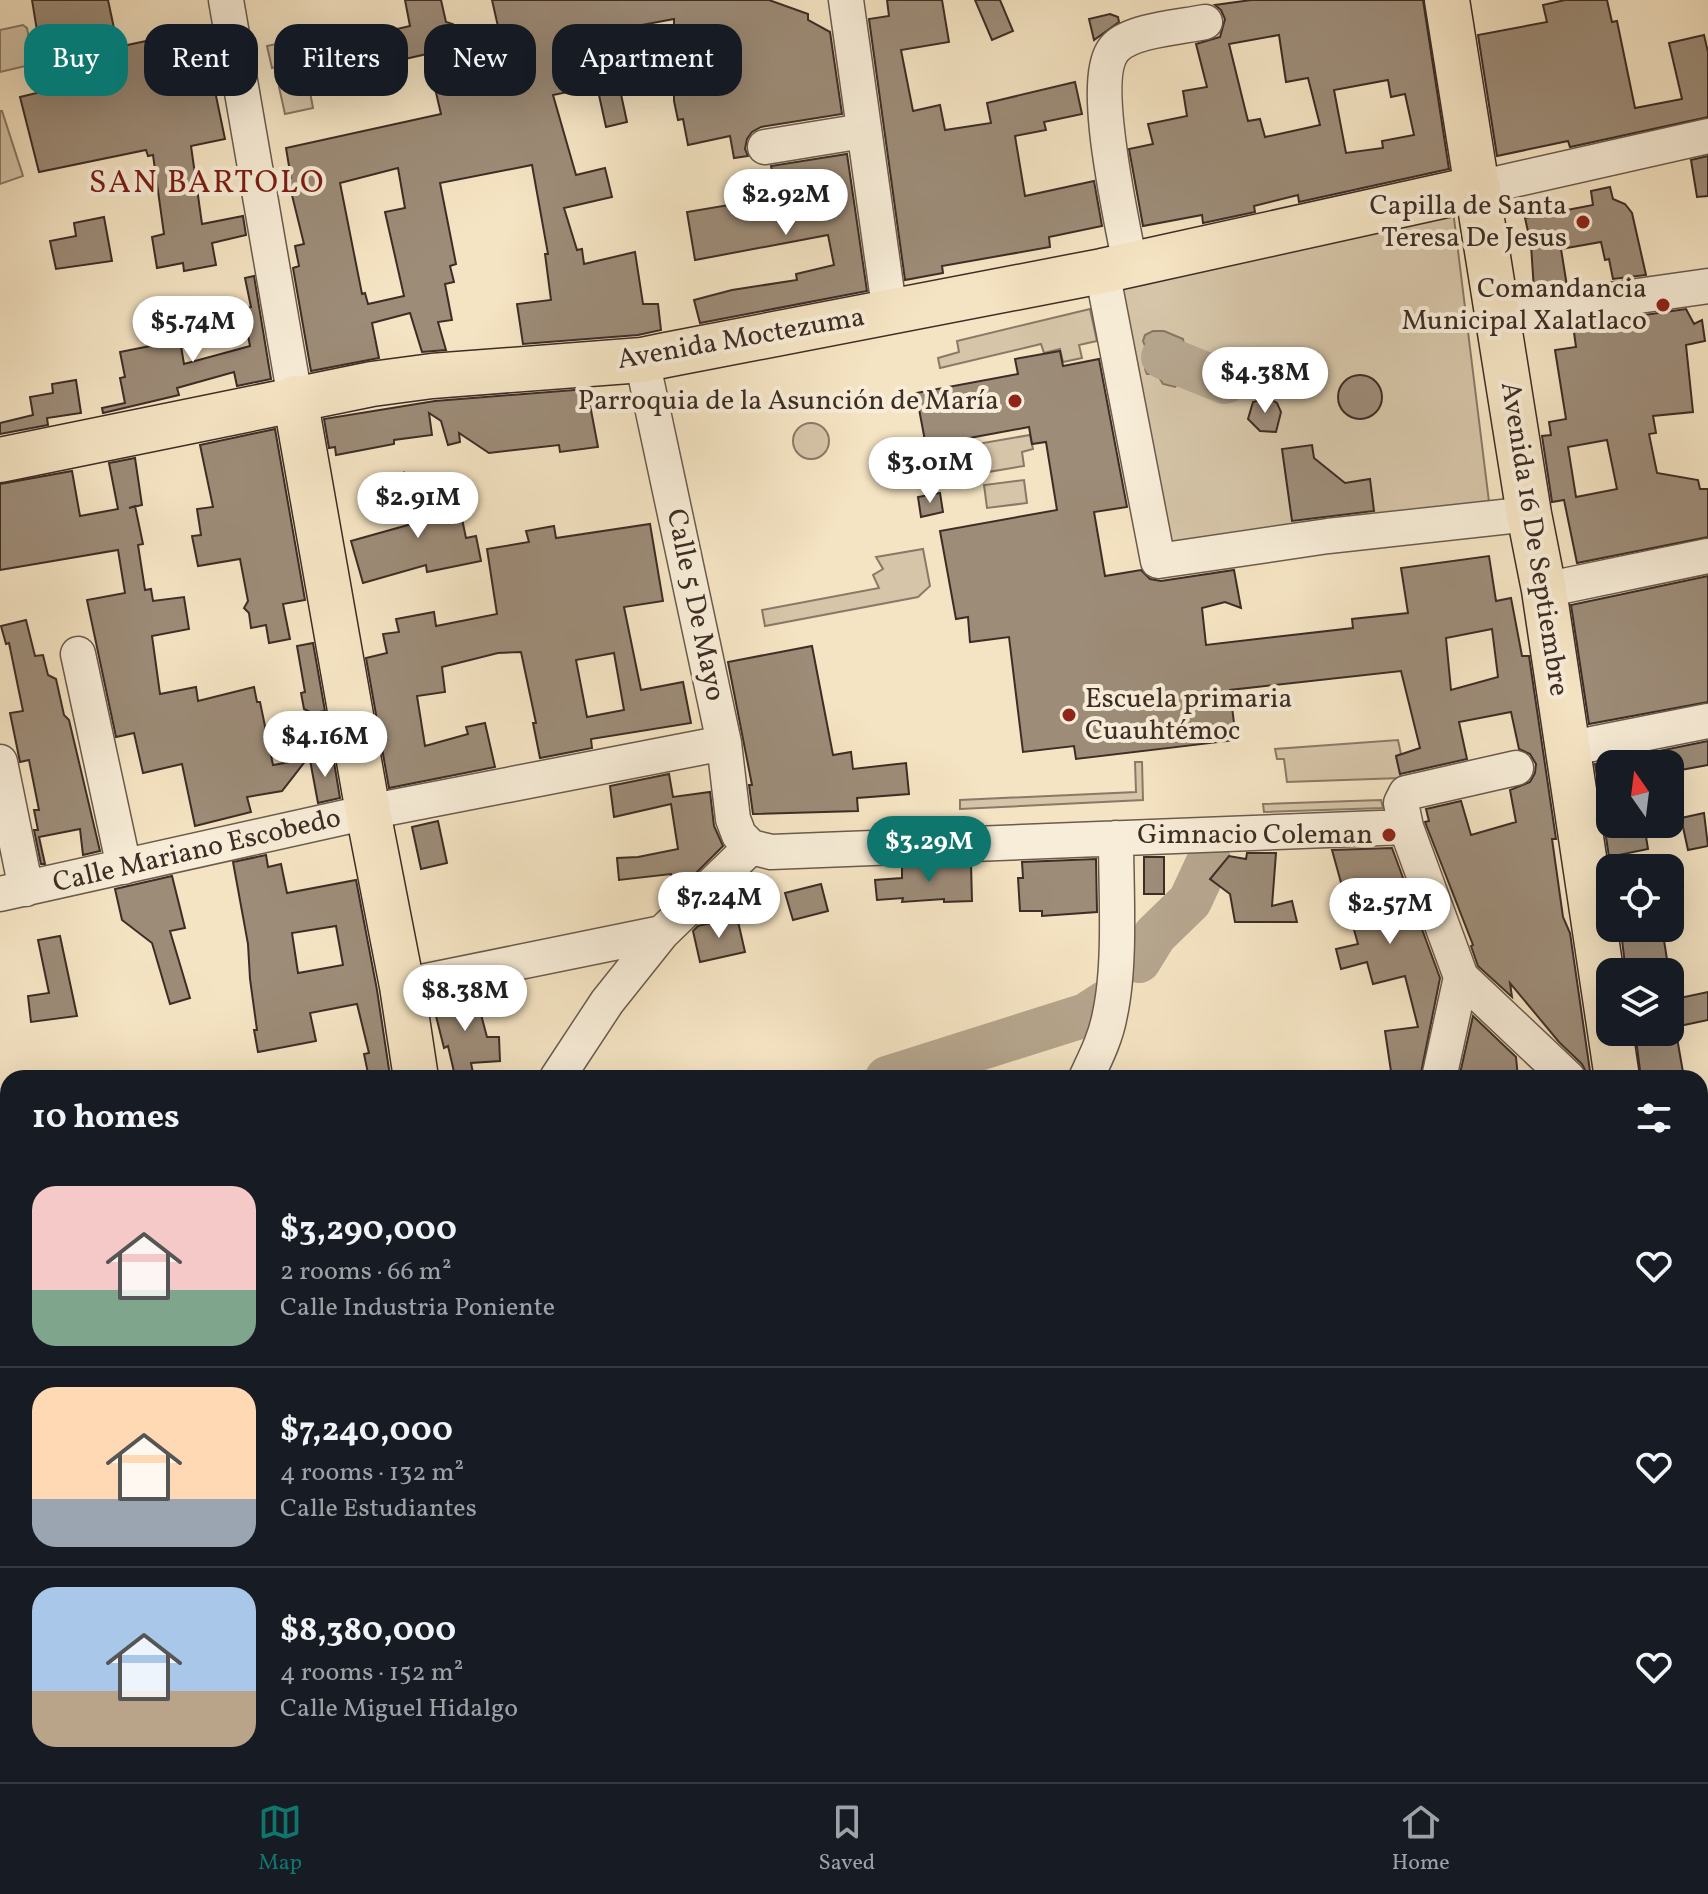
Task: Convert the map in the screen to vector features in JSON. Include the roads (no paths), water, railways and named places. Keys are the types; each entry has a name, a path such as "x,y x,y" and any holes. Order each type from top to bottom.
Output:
{"main road":[{"name":"Avenida 16 De Septiembre","path":"1447,0 1529,514 1544,590 1616,1070"},
{"name":"Avenida Moctezuma","path":"0,460 295,398 432,376 642,360 1116,268 1478,188"},
{"path":"295,398 415,1070"}],"street":[{"path":"226,0 295,398"},
{"path":"846,0 890,314"},
{"path":"1205,22 1139,35 1118,44 1108,56 1105,121 1116,268 1158,561 1328,536 1529,514"},
{"path":"765,147 863,131"},
{"path":"1478,188 1708,136"},
{"path":"1497,316 1708,286"},
{"name":"Calle 5 De Mayo","path":"642,360 724,743 733,819 739,835 751,847"},
{"path":"1544,590 1708,556"},
{"path":"78,654 124,867"},
{"path":"1567,749 1708,721"},
{"name":"Calle Mariano Escobedo","path":"13,891 368,812 724,743"},
{"path":"0,762 13,891"},
{"path":"1516,768 1406,793 1404,815 1461,977 1560,1070"},
{"path":"562,1070 607,1002 662,933 751,847 771,852 1116,838 1404,815"},
{"path":"1090,1070 1102,1046 1111,1013 1116,838"},
{"path":"402,986 662,933"},
{"path":"1441,1070 1461,977"}],"waterway":[{"path":"1163,357 1225,382"},
{"path":"1139,961 1155,935 1190,901 1209,860"},
{"path":"912,1070 1086,1015 1106,1002"}],"place":[{"name":"Capilla de Santa Teresa De Jesus","path":"1583,222"},
{"name":"Comandancia Municipal Xalatlaco","path":"1663,305"},
{"name":"Parroquia de la Asunción de María","path":"1015,401"},
{"name":"Escuela primaria Cuauhtémoc","path":"1069,715"},
{"name":"Gimnacio Coleman","path":"1389,835"}],"district":[{"name":"SAN BARTOLO","path":"207,184"}]}
